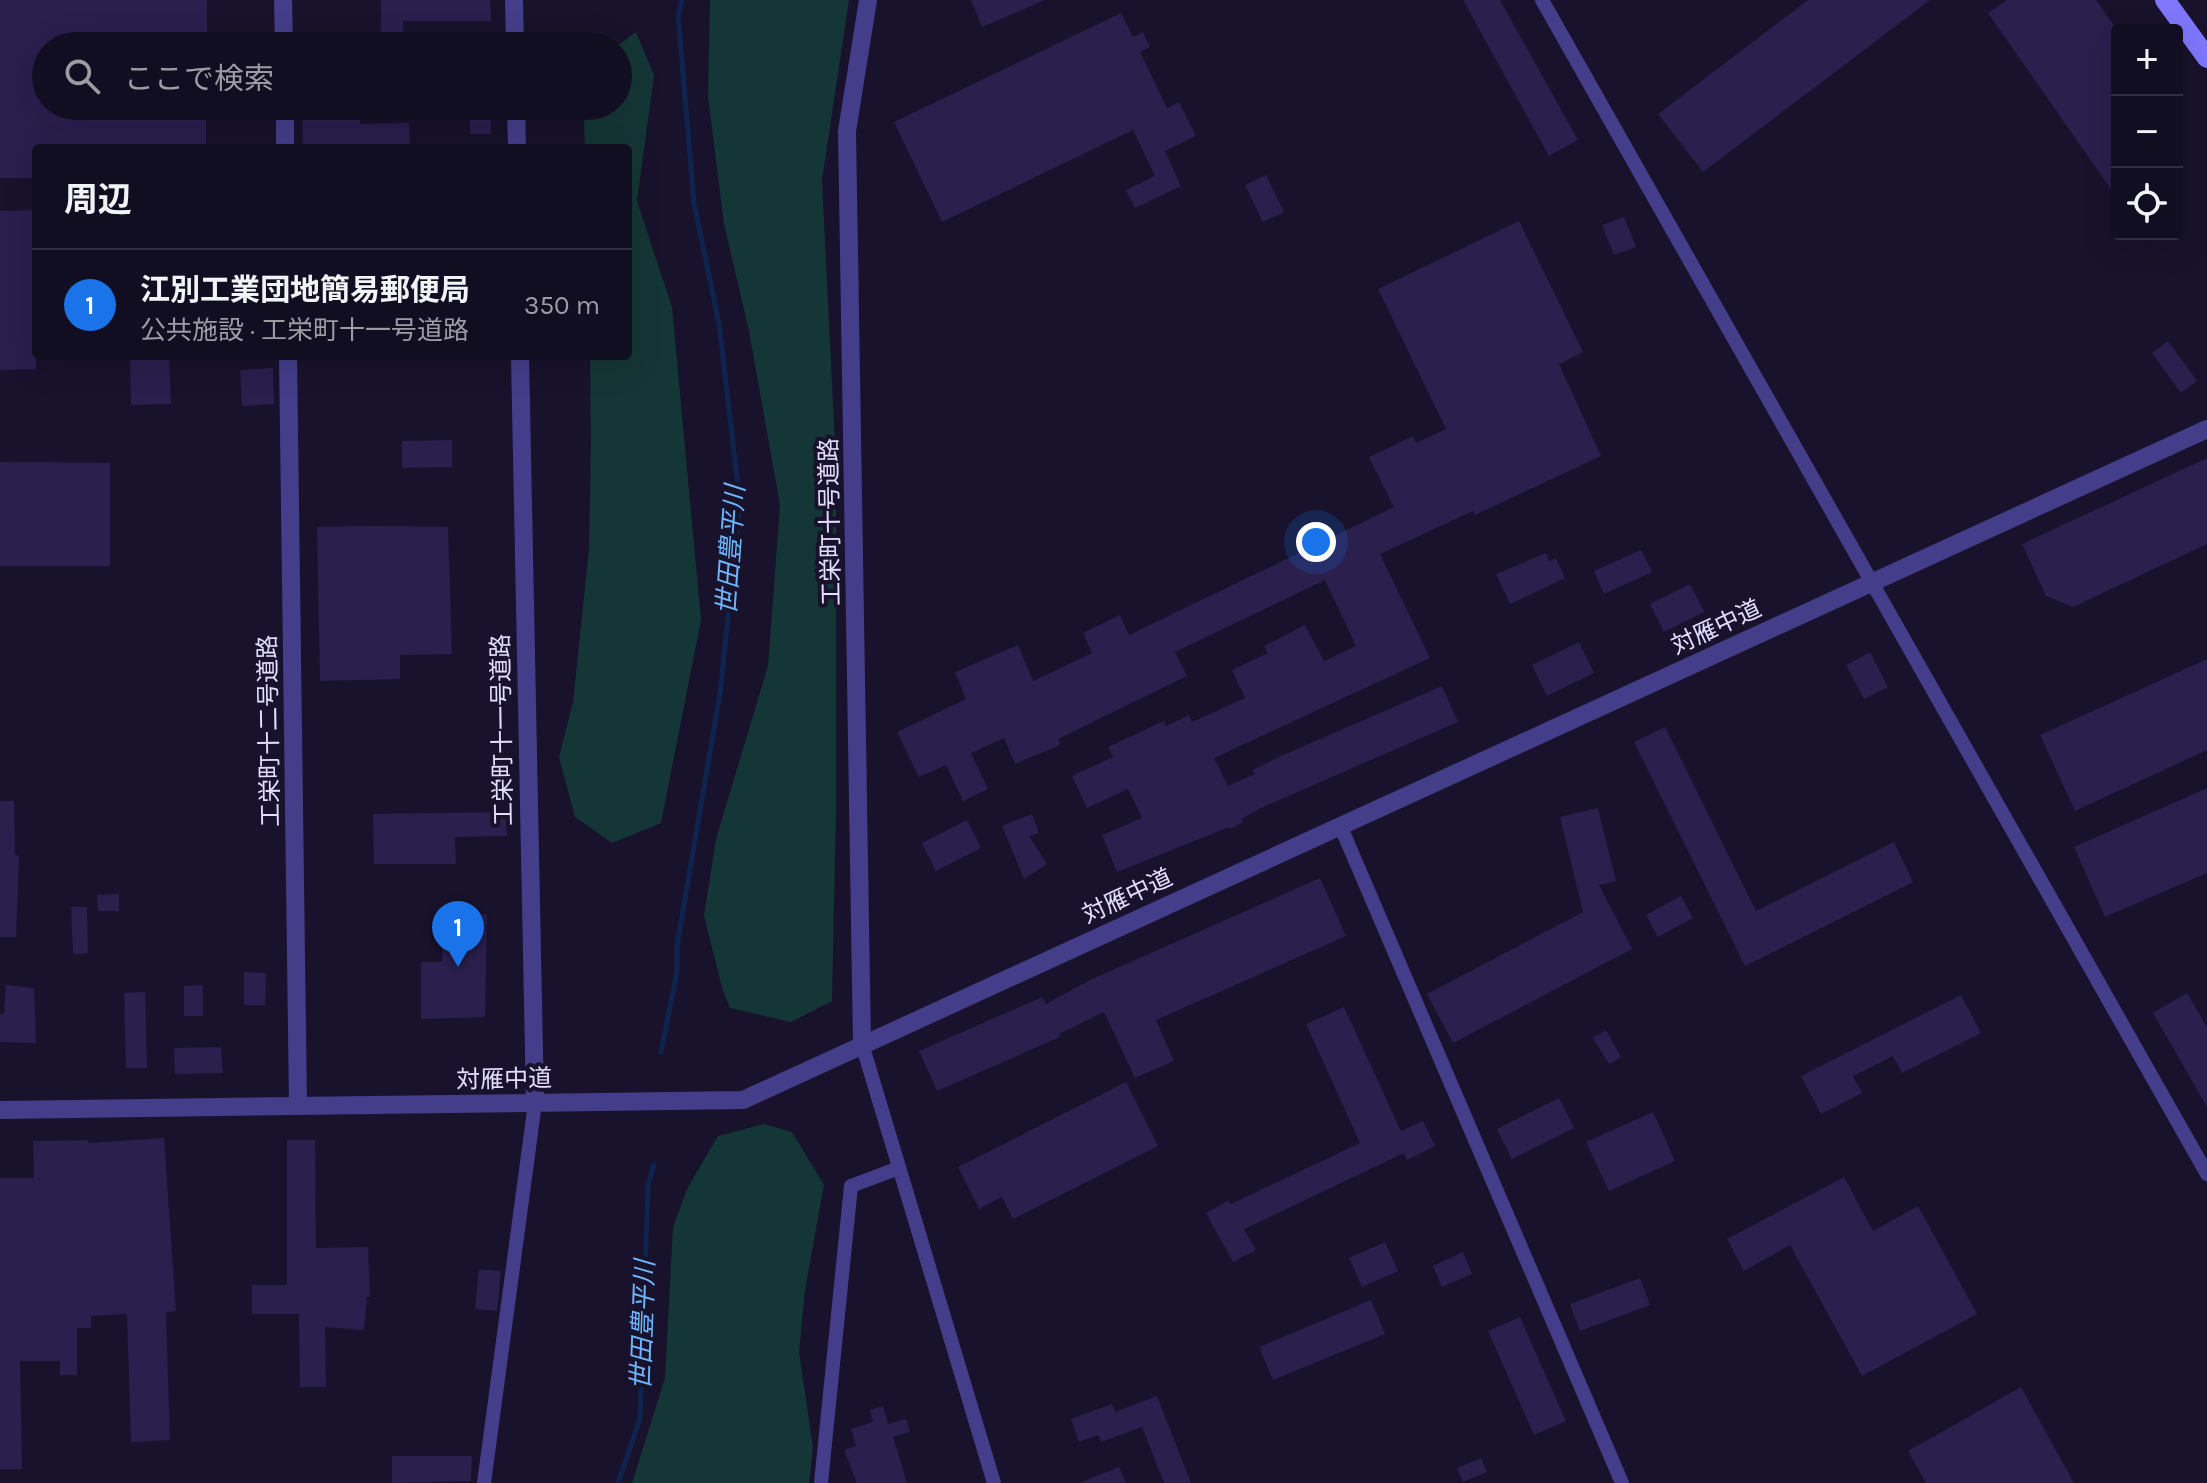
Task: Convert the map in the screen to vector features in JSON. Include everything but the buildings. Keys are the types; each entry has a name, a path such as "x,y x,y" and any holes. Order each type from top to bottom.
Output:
{"main road":[{"path":"2165,0 2207,58"}],"street":[{"path":"283,0 284,32"},
{"path":"514,0 515,32"},
{"name":"工栄町十号道路","path":"862,1044 847,131 868,0"},
{"path":"1542,0 2207,1174"},
{"path":"285,120 285,144"},
{"path":"516,120 517,144"},
{"name":"工栄町十二号道路","path":"288,360 298,1106"},
{"name":"工栄町十一号道路","path":"520,360 535,1103"},
{"name":"対雁中道","path":"0,1110 743,1100 2207,429"},
{"path":"1340,825 1622,1483"},
{"path":"862,1044 994,1483"},
{"path":"484,1483 535,1103"},
{"path":"821,1483 851,1186 899,1168"}],"green space":[{"path":"710,0 849,0 822,180 836,466 836,809 832,1001 791,1022 730,1008 704,916 716,839 768,666 780,505 749,331 724,224 708,96"},
{"path":"636,32 654,75 637,201 672,307 701,620 661,823 612,843 575,817 559,757 573,702 589,549 590,360 632,360 632,144 585,144 584,122 632,120 632,35"},
{"path":"764,1124 792,1132 824,1185 805,1290 799,1352 813,1447 809,1483 632,1483 665,1378 673,1227 688,1187 718,1136"}],"waterway":[{"name":"世田豊平川","path":"661,1052 677,972 677,946 720,693 740,503 719,324 694,203 678,15 682,0"},
{"name":"世田豊平川","path":"618,1483 640,1419 648,1185 654,1165"}],"place":[{"name":"江別工業団地簡易郵便局","path":"458,967"}]}
